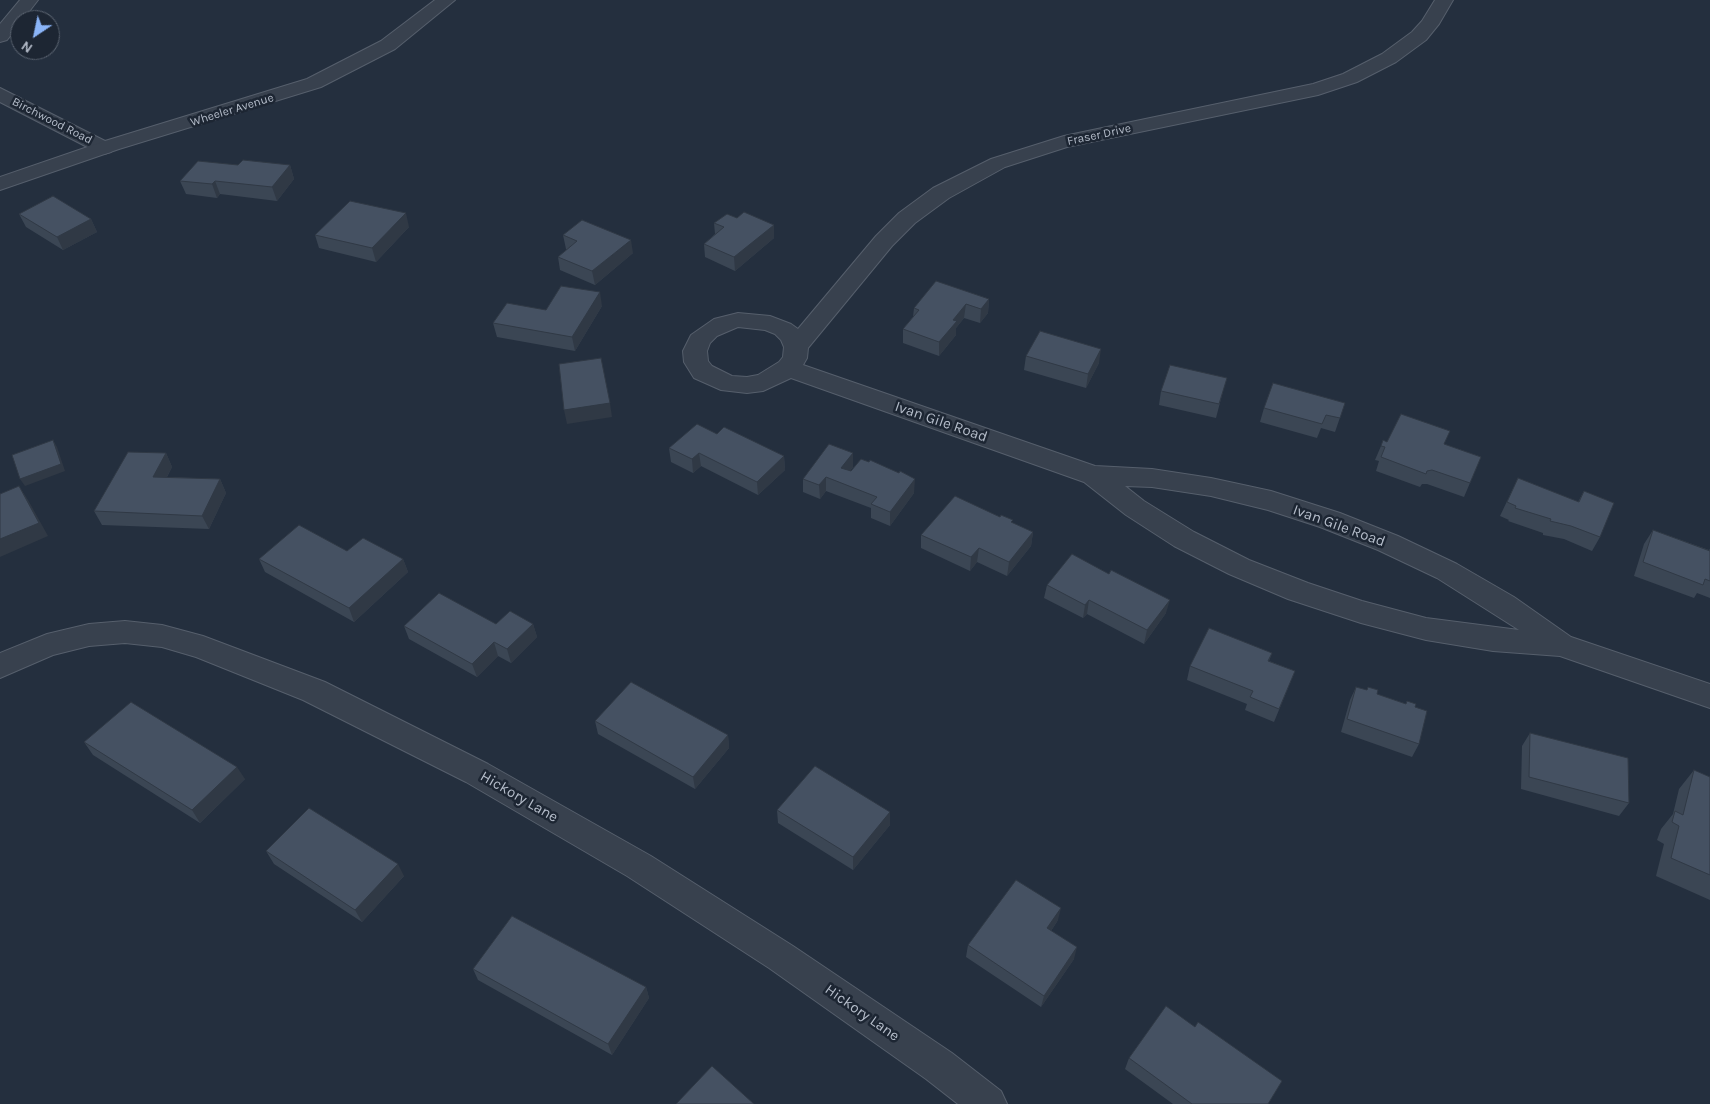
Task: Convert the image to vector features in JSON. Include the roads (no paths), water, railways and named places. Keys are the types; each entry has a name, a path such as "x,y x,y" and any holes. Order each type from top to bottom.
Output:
{"street":[{"path":"0,36 29,0"},
{"name":"Wheeler Avenue","path":"0,184 104,148 231,111 314,82 388,45 446,0"},
{"name":"Fraser Drive","path":"792,358 884,241 922,205 949,189 998,163 1064,142 1311,90 1350,78 1389,58 1419,36 1430,24 1444,0"},
{"name":"Birchwood Road","path":"0,94 104,148"},
{"name":"Ivan Gile Road","path":"792,358 1093,475 1135,508 1184,539 1239,567 1298,591 1361,612 1426,629 1493,640 1561,646 1710,696"},
{"name":"Ivan Gile Road","path":"1093,475 1152,478 1211,488 1271,501 1330,520 1388,543 1447,571 1504,605 1561,646"},
{"name":"Hickory Lane","path":"0,666 47,645 89,635 125,632 162,636 203,648 314,691 477,773 639,866 781,957 938,1066 988,1104"}]}
